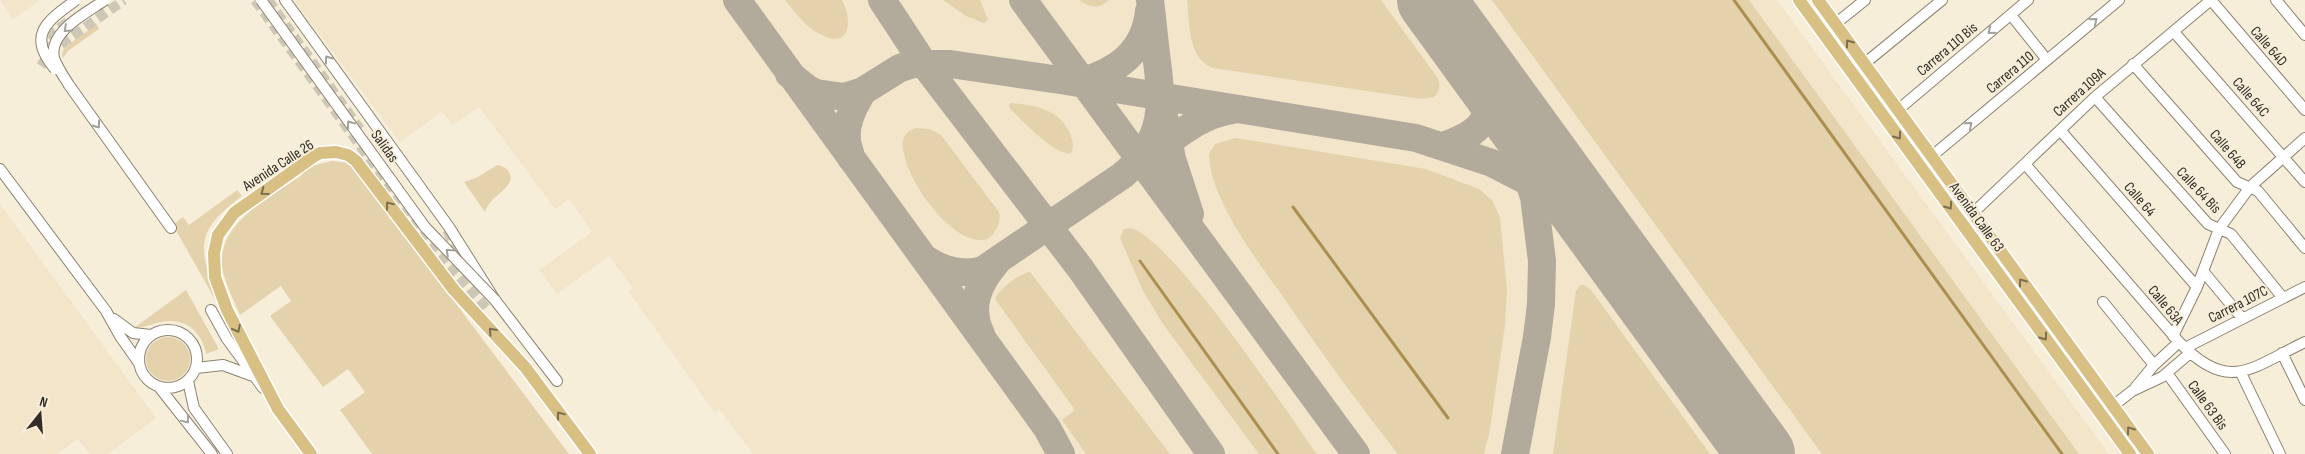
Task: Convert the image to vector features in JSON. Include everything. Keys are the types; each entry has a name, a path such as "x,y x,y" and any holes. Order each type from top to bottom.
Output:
{"main road":[{"name":"Avenida Calle 63","path":"1799,0 2130,454"},
{"name":"Avenida Calle 63","path":"1818,0 2148,454"},
{"name":"Avenida Calle 26","path":"311,454 278,409 220,294 213,263 215,244 222,228 234,214 313,157 320,153 336,152 348,155 356,161 454,290 525,367 590,454"}],"street":[{"path":"76,0 45,25 41,40 45,56 69,85 172,228"},
{"path":"69,85 54,59 56,41 67,28 106,0"},
{"name":"Salidas","path":"262,0 425,227 495,300"},
{"name":"Salidas","path":"285,0 449,227 495,300 557,381"},
{"path":"1835,24 1865,0"},
{"path":"1864,64 1942,0"},
{"name":"Carrera 110 Bis","path":"1886,120 2028,0"},
{"name":"Carrera 110","path":"1920,166 2119,0"},
{"name":"Carrera 109A","path":"1973,214 2095,97 2211,0"},
{"name":"Calle 64D","path":"2211,0 2305,110"},
{"path":"2276,0 2305,35"},
{"path":"2011,15 2047,60"},
{"name":"Calle 64C","path":"2174,32 2305,182"},
{"name":"Calle 64B","path":"2133,64 2237,182 2258,191 2305,248"},
{"name":"Calle 64 Bis","path":"2095,97 2208,224 2231,234 2283,298"},
{"name":"Calle 64","path":"2060,130 2197,287"},
{"path":"2182,345 2197,287 2219,229 2250,187 2305,138"},
{"name":"Calle 63A","path":"2025,164 2182,345 2216,370 2225,373 2241,373"},
{"path":"0,169 106,311 120,336 139,363 146,378 159,387 212,454"},
{"path":"2203,271 2242,318"},
{"name":"Carrera 107C","path":"2132,391 2154,365 2182,345 2305,287"},
{"path":"2103,302 2154,365"},
{"path":"211,310 227,339 278,409"},
{"path":"106,311 126,329 139,335 151,335 168,330 185,335 196,350 196,368 188,381 179,386 159,387"},
{"path":"139,363 141,348 151,335"},
{"path":"2280,454 2241,373 2305,342"},
{"name":"Carrera 107C","path":"2113,406 2132,391 2167,373 2182,345"},
{"path":"2282,353 2305,400"},
{"path":"196,368 222,365 254,376"},
{"name":"Calle 63 Bis","path":"2167,373 2225,454"},
{"path":"188,381 194,408 227,454"}],"shaded area":[{"path":"0,0 40,0 13,20"},
{"path":"294,0 1777,0 2109,454 753,454 719,409 714,412 629,292 633,288 609,256 557,294 539,270 592,232 569,199 555,209 479,107 453,125 442,112 400,142"},
{"path":"785,0 842,0 848,17 846,32 837,39 828,38 818,33 804,22"},
{"path":"943,0 980,0 988,20 984,23 966,16"},
{"path":"1079,0 1109,0 1102,5 1094,6 1087,5"},
{"path":"1187,0 1381,0 1437,77 1439,90 1434,97 1421,99 1213,68 1198,56 1194,48 1191,39"},
{"path":"1492,0 1749,0 2079,454 1822,454"},
{"path":"97,24 99,29 68,51 63,58 64,48"},
{"path":"1010,103 1037,107 1046,110 1060,119 1066,126 1072,139 1071,153 1065,153 1057,149 1038,136 1009,107"},
{"path":"916,128 929,129 941,135 999,212 1000,220 993,234 988,239 974,239 959,233 931,206 919,189 904,155 903,141 908,133"},
{"path":"1236,138 1426,169 1479,189 1492,200 1500,217 1507,290 1505,325 1490,429 1484,454 1398,454 1355,398 1264,271 1227,212 1212,173 1209,154 1215,144"},
{"path":"332,161 350,163 569,454 372,454 340,410 365,392 348,369 323,387 270,316 291,301 281,286 240,315 223,272 222,255 227,240 235,226 260,203 302,175 301,172 311,166"},
{"path":"497,165 507,169 511,179 506,188 491,202 485,212 464,182 478,177"},
{"path":"237,190 242,196 214,221 207,232 204,243 204,255 217,303 173,225 183,217 189,225"},
{"path":"0,204 156,418 108,454 90,454 78,439 57,454 0,454"},
{"path":"1131,228 1150,240 1174,263 1201,294 1256,367 1317,454 1259,454 1163,324 1143,291 1120,238 1124,229"},
{"path":"1030,272 1170,454 1086,454 1062,420 1075,410 995,299 1010,282"},
{"path":"1580,285 1584,285 1591,290 1710,454 1553,454 1576,291"},
{"path":"186,290 219,349 206,354 202,341 194,330 176,321 165,321 134,328"},
{"path":"172,337 184,343 189,350 189,368 184,375 177,380 164,381 156,378 149,371 146,355 149,347 156,340"}],"waterway":[{"path":"1734,0 2062,454"},
{"path":"1293,207 1448,418"},
{"path":"1140,261 1278,454"}],"taxiway":[{"path":"737,0 1047,428 1061,454"},
{"path":"882,0 924,64 1080,268 1211,454"},
{"path":"1023,0 1356,454"},
{"path":"923,257 952,271 975,272 983,270 1123,175 1137,162 1154,134 1160,105 1160,89 1150,0"},
{"path":"1082,81 1095,77 1118,65 1136,48 1142,37 1149,11"},
{"path":"789,74 816,93 844,97 863,91 900,68 913,64 950,64 1416,138 1492,163 1529,182 1583,227 1626,268"},
{"path":"1443,146 1465,137 1483,121 1489,106 1491,82"},
{"path":"851,158 847,139 848,124 863,91"},
{"path":"1499,93 1534,197 1542,261 1541,304 1537,337 1515,454"},
{"path":"1154,152 1200,121 1221,112 1232,110"},
{"path":"1163,111 1172,159 1190,214"},
{"path":"981,334 977,324 975,305 984,279 996,263"}],"runway":[{"path":"1431,0 1761,454"}],"tunnel":[{"path":"41,66 51,51 124,0"},
{"path":"255,0 426,237 486,308"},
{"path":"268,0 360,129"},
{"path":"41,50 45,39 70,20"},
{"path":"447,230 465,266"}]}
